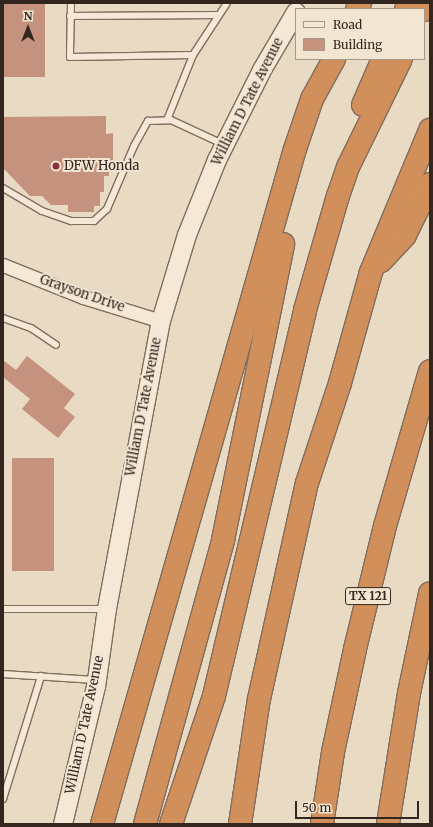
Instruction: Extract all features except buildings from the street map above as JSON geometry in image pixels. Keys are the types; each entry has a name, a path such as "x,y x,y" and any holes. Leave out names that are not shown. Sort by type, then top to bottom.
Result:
{"highway":[{"path":"348,167 350,134 384,60"},
{"path":"171,824 214,696 305,310 348,167 401,60"},
{"path":"102,824 294,152 312,99 331,66"},
{"path":"145,824 223,540 275,278 303,160 331,66"},
{"path":"240,824 258,699 307,483 340,384 371,272 430,130"},
{"path":"371,272 405,235 430,184"},
{"name":"TX 121","path":"322,824 334,752 355,649 385,526 430,371"},
{"path":"388,824 410,686 430,593"}],"main road":[{"name":"William D Tate Avenue","path":"63,824 97,681 107,609 161,321 187,235 225,144 262,70 295,14"}],"street":[{"name":"Grayson Drive","path":"3,265 83,297 161,321"}],"lane":[{"path":"70,3 70,57 193,55"},
{"path":"167,120 193,55 227,3"},
{"path":"70,16 219,15"},
{"path":"3,188 42,211 71,221 94,221 107,209 134,146 148,121 167,120 225,144"},
{"path":"3,318 31,328 56,345"},
{"path":"3,609 107,609"},
{"path":"3,674 97,681"},
{"path":"3,799 41,676"}],"place":[{"name":"DFW Honda","path":"56,166"}]}
